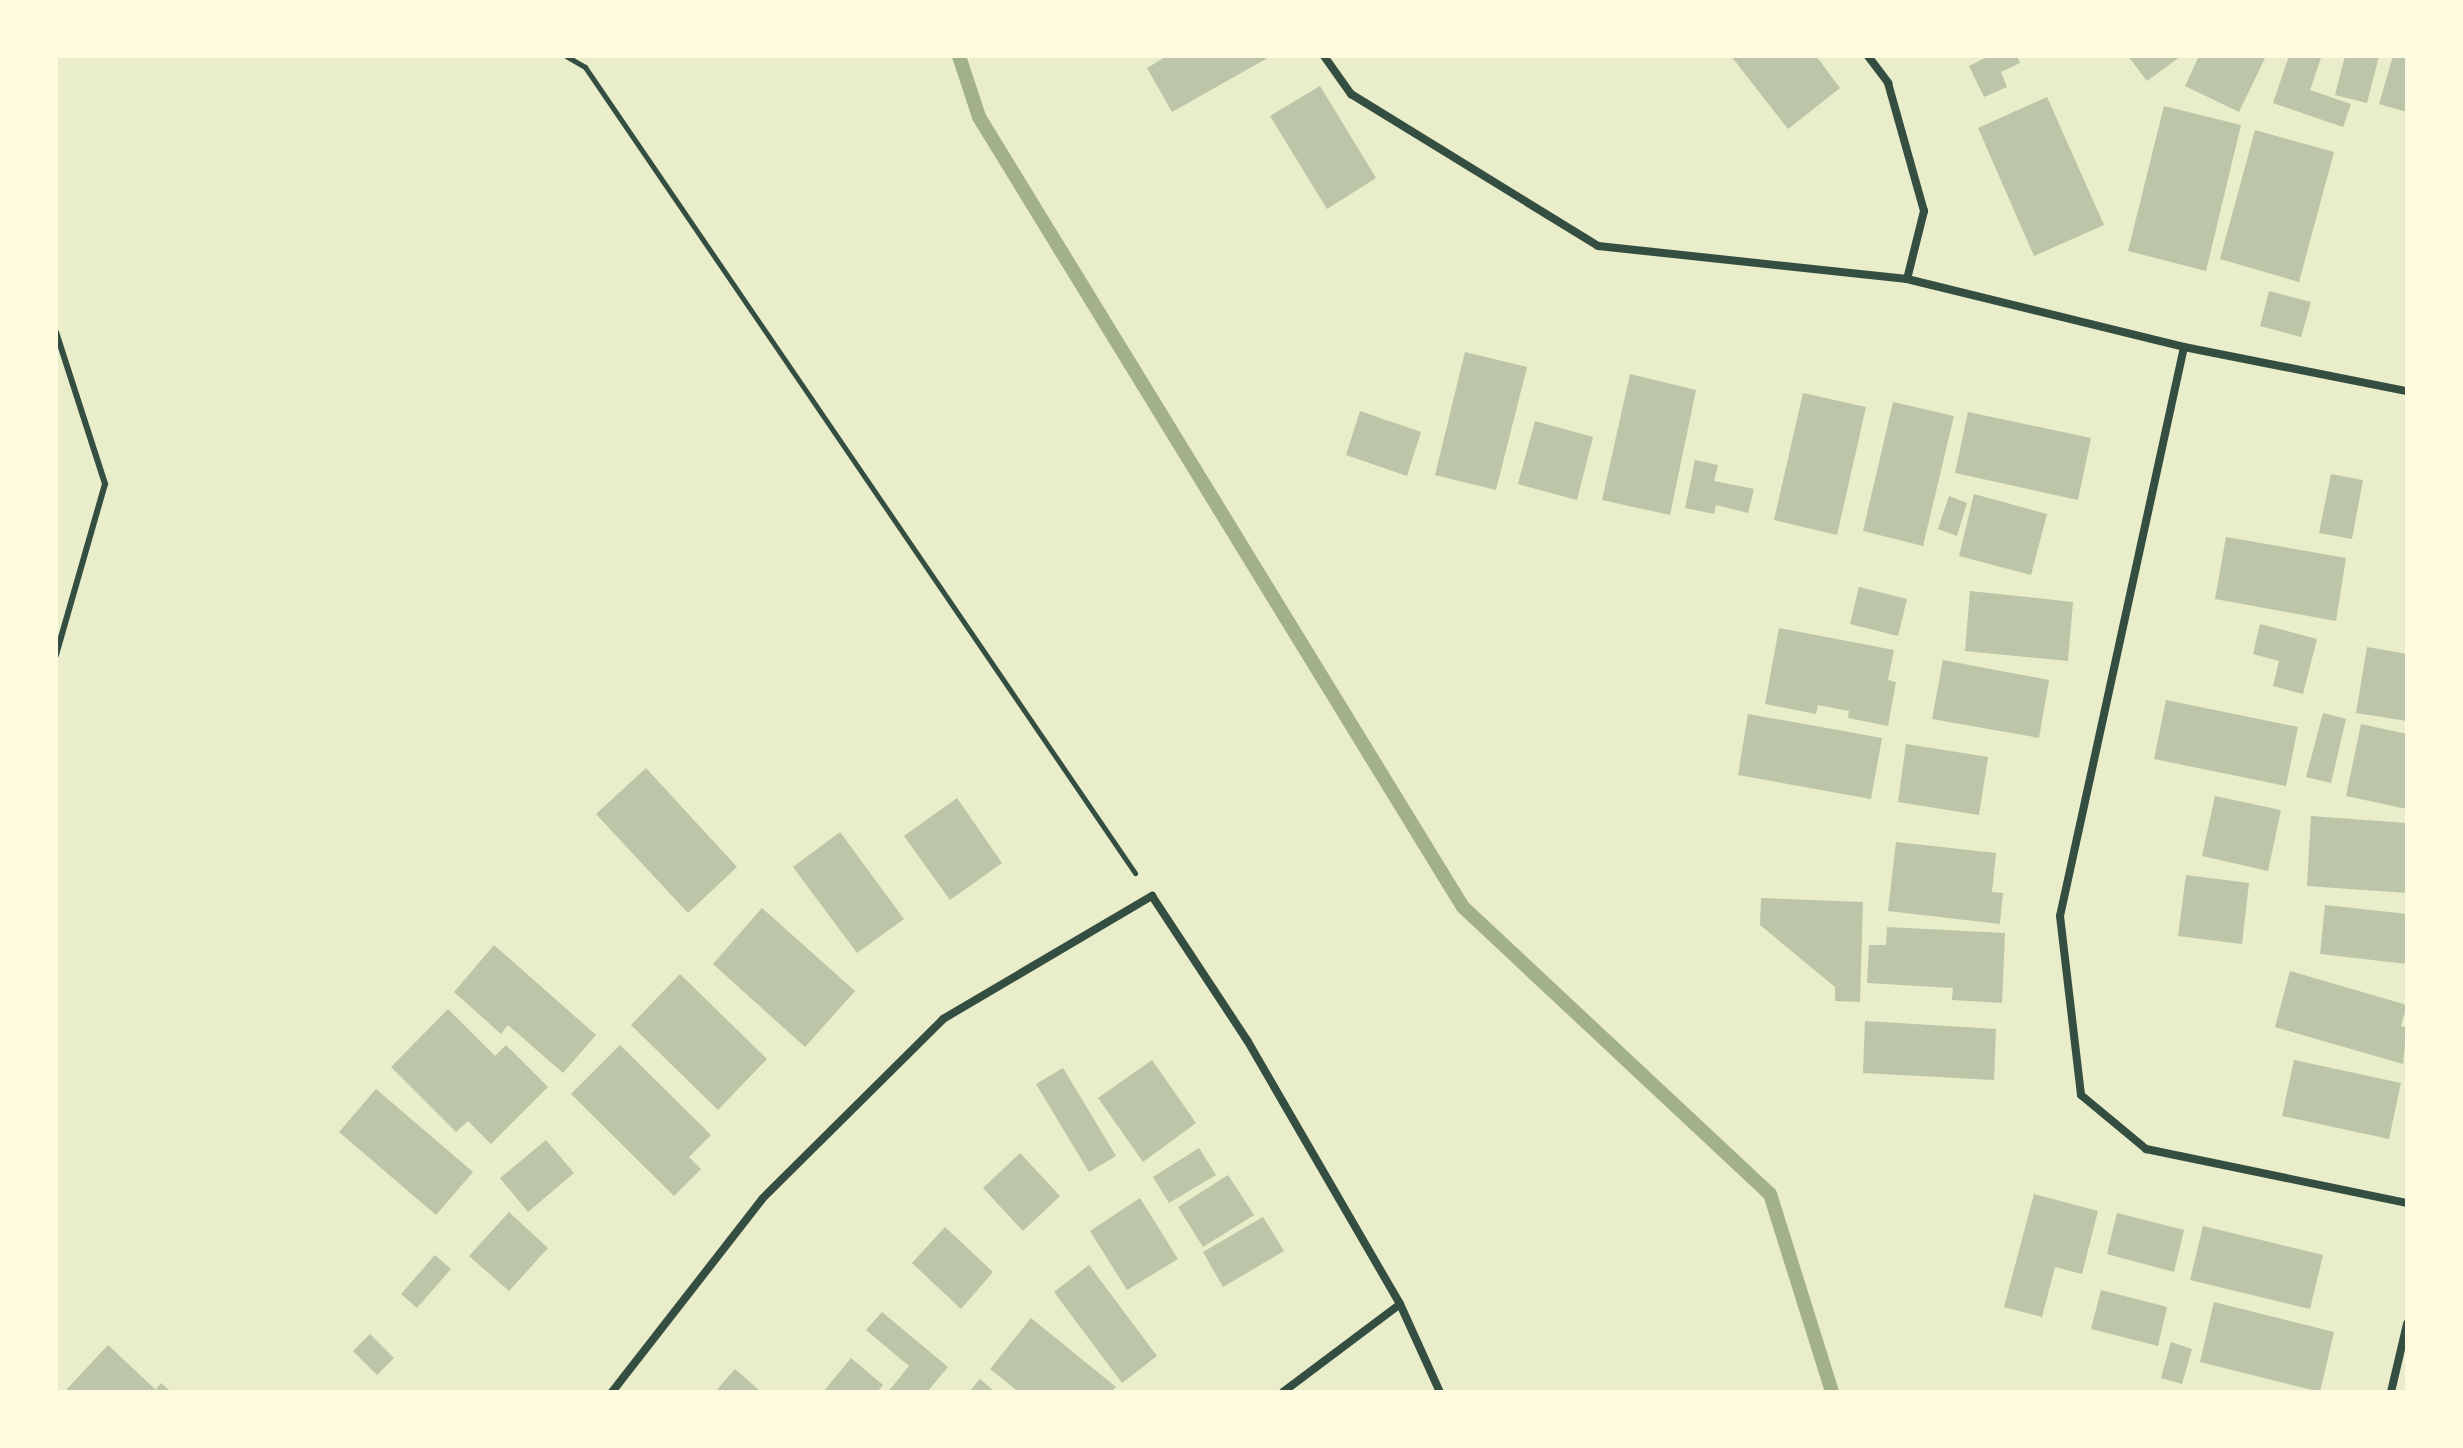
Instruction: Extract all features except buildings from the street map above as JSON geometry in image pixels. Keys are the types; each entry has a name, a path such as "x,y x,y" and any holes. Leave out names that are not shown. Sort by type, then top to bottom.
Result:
{"street":[{"path":"1324,56 1351,94 1598,246 1907,279 2184,347 2407,391"},
{"path":"1868,56 1888,83 1924,211 1907,279"},
{"path":"2184,347 2060,916 2081,1095 2146,1149 2407,1203"},
{"path":"612,1392 762,1199 943,1019 1152,896 1247,1040 1400,1304 1440,1392"},
{"path":"1283,1392 1400,1304"},
{"path":"2391,1392 2407,1324"}],"lane":[{"path":"56,332 105,484 56,655"}],"path":[{"path":"566,56 585,67 1081,798 1152,896"}],"waterway":[{"path":"959,56 979,117 1463,907 1770,1194 1832,1392"}]}
